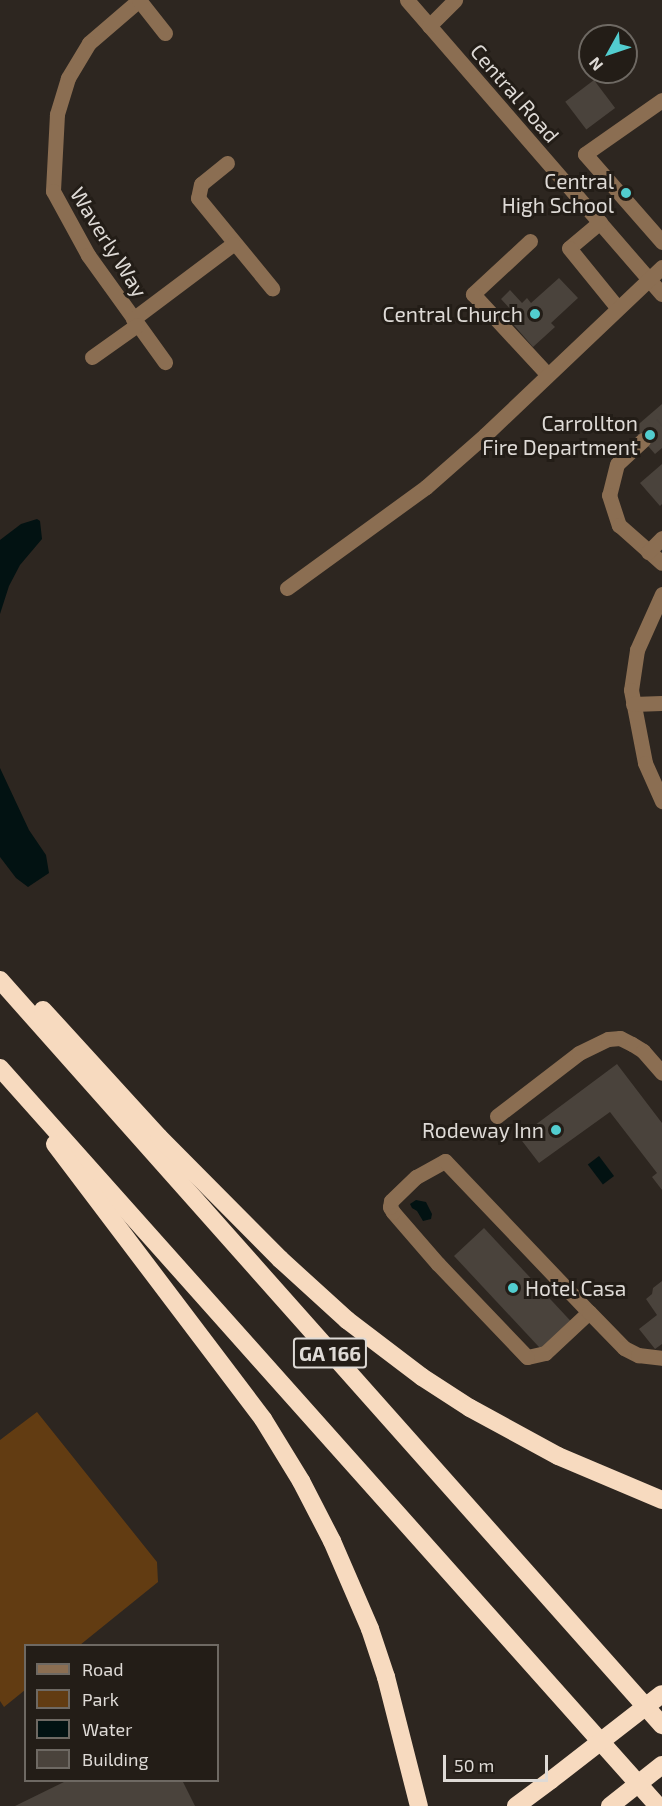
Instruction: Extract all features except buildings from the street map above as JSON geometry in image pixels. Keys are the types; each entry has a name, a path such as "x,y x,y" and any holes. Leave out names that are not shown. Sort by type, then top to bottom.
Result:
{"highway":[{"path":"0,973 45,1012 159,1137 280,1259 347,1320 422,1377 470,1408 558,1456 662,1500"},
{"name":"GA 166","path":"0,980 662,1725"},
{"path":"6,1074 82,1183 263,1419 301,1480 332,1541 370,1629 386,1677 420,1806"},
{"name":"GA 166","path":"6,1074 658,1806"},
{"path":"516,1806 662,1694"},
{"path":"610,1806 662,1765"}],"street":[{"path":"139,0 165,33"},
{"name":"Waverly Way","path":"139,0 89,43 68,78 57,114 52,191 88,255 165,362"},
{"name":"Central Road","path":"407,0 662,294"},
{"path":"429,26 455,0"},
{"path":"662,100 585,154 662,242"},
{"path":"227,163 201,184 198,198 233,244 272,288"},
{"path":"600,222 570,248 617,307"},
{"path":"530,241 473,294 547,374"},
{"path":"92,357 233,244"},
{"path":"288,588 426,487 485,435 617,307 662,267"},
{"path":"643,440 617,464 609,495 612,512 619,525 662,563"},
{"path":"648,552 662,538"},
{"path":"662,594 637,650 631,690 645,763 662,801"},
{"path":"633,704 662,703"},
{"path":"497,1116 579,1053 608,1039 620,1038 632,1044 642,1051 662,1073"},
{"path":"589,1311 545,1353 527,1357 438,1264 393,1212 390,1207 391,1201 416,1177 445,1161 589,1311 624,1348 638,1355 662,1358"}],"green space":[{"path":"37,1412 157,1562 158,1582 81,1644 24,1644 24,1691 4,1707 0,1701 0,1440"}],"water":[{"path":"37,519 40,521 42,539 20,565 9,586 0,614 0,540 21,524"},
{"path":"0,768 29,830 46,855 49,873 28,887 16,878 0,857"},
{"path":"599,1156 614,1176 603,1184 588,1164"},
{"path":"416,1200 426,1202 432,1214 431,1219 423,1221 417,1211 412,1208 410,1204"}],"tunnel":[{"path":"643,440 662,424"}],"place":[{"name":"Central High School","path":"626,193"},
{"name":"Central Church","path":"535,314"},
{"name":"Carrollton Fire Department","path":"650,435"},
{"name":"Rodeway Inn","path":"556,1130"},
{"name":"Hotel Casa","path":"513,1288"}]}
